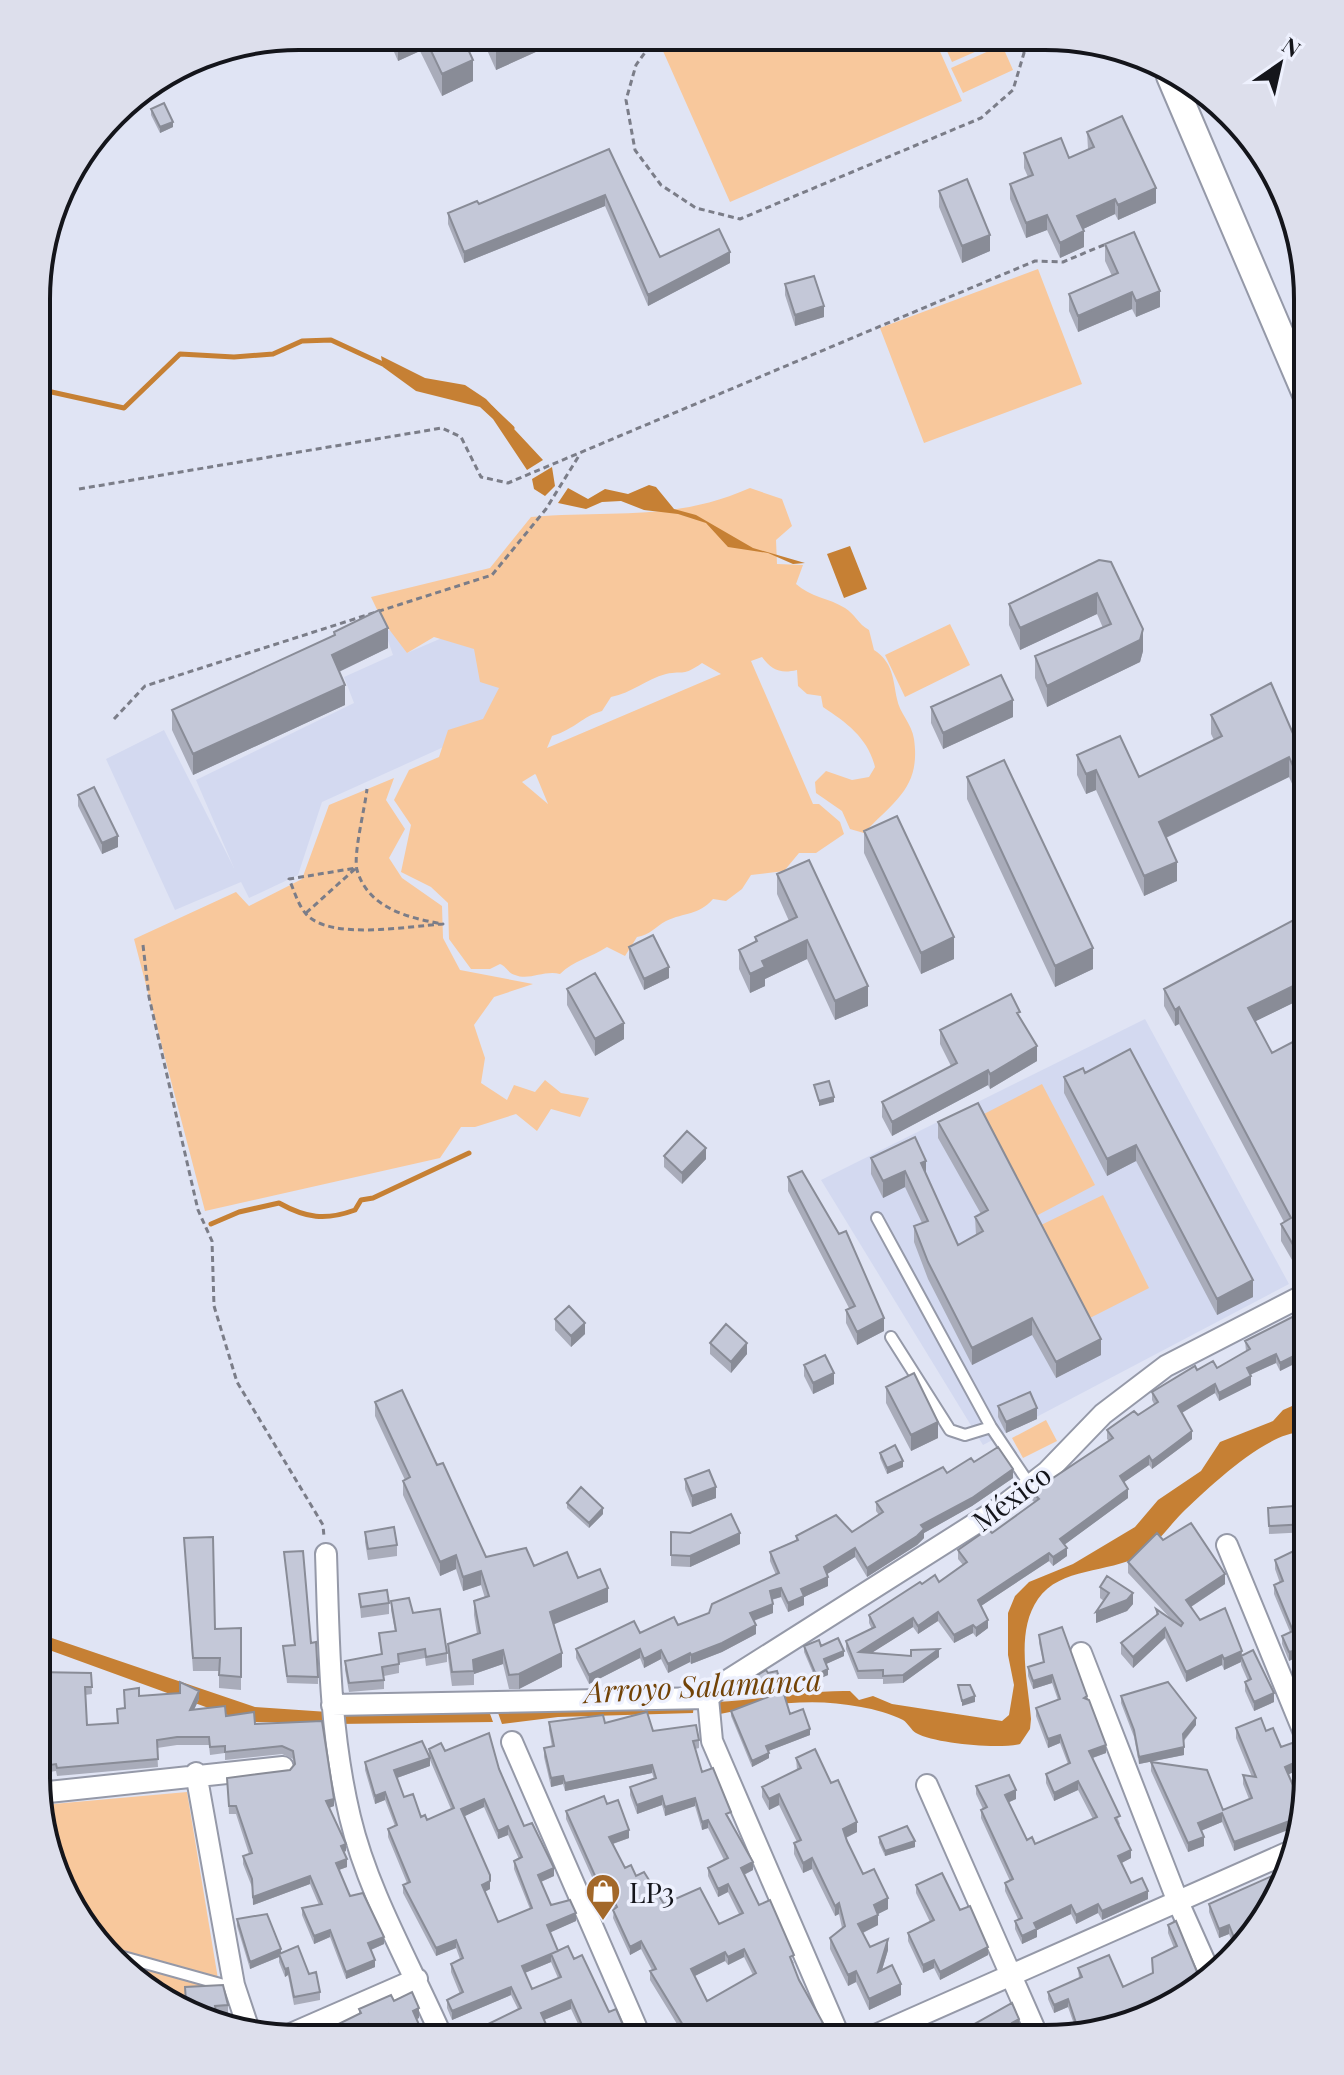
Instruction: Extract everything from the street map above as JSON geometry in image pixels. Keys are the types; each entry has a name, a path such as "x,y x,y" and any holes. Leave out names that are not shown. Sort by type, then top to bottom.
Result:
{"street":[{"path":"1189,96 1259,266 1294,361"},
{"path":"1259,266 1294,332"},
{"name":"México","path":"708,1708 730,1679 944,1545 1030,1485 1076,1446 1103,1414 1166,1366 1293,1301"},
{"path":"1227,1545 1293,1706"},
{"path":"326,1554 332,1705 350,1819 367,1870 437,2025"},
{"path":"1081,1653 1178,1902 1206,1965"},
{"path":"332,1705 708,1708 712,1741 834,2025"},
{"path":"512,1742 635,2025"},
{"path":"51,1791 196,1773 283,1767"},
{"path":"196,1773 234,1985 245,2019"},
{"path":"927,1785 1033,2025"},
{"path":"898,2025 1281,1856"},
{"path":"312,2025 417,1979"}],"lane":[{"path":"877,1218 991,1427 1030,1485"},
{"path":"891,1337 950,1430 965,1435 991,1427"},
{"path":"132,1960 216,1986 234,1985"}],"path":[{"path":"646,51 636,65 626,100 635,150 661,185 684,201 696,208 740,219 981,118 1013,90 1023,50"},
{"path":"79,489 442,428 461,437 481,477 508,483 1035,261 1063,262 1115,240"},
{"path":"114,719 145,686 492,575 546,509 580,454"},
{"path":"356,868 289,879 306,913 325,926 360,929 443,924 412,919 372,898 356,868 367,789"},
{"path":"306,913 356,868"},
{"path":"143,945 149,997 198,1210 212,1241 215,1256 212,1289 218,1320 237,1382 323,1525 326,1554"}],"shaded area":[{"path":"939,50 962,101 730,202 663,51"},
{"path":"947,50 979,50 952,62"},
{"path":"991,50 1004,50 1013,70 963,93 951,68"},
{"path":"1038,269 1082,384 924,443 880,328"},
{"path":"381,356 425,378 465,385 486,399 543,460 527,470 493,419 480,407 416,391 383,367"},
{"path":"552,467 555,486 545,496 534,489 532,479"},
{"path":"649,485 656,487 674,509 696,515 753,548 805,563 793,564 768,553 728,547 706,523 678,514 644,510 621,501 602,502 586,509 558,503 568,488 588,499 605,489 628,494"},
{"path":"750,488 782,499 792,526 776,540 777,564 803,565 796,584 845,608 869,630 874,650 885,660 891,672 898,704 913,734 915,756 909,782 895,802 864,833 850,829 842,811 816,793 815,782 826,771 852,780 869,777 875,767 862,739 823,707 821,696 807,694 798,686 797,670 777,670 762,657 751,661 813,804 819,804 840,822 844,834 816,853 799,853 784,871 751,875 742,889 726,901 713,899 697,911 666,921 637,937 625,956 607,947 560,974 520,977 500,964 490,969 471,969 449,939 448,903 431,887 401,872 411,825 394,800 409,770 439,757 448,730 483,719 499,688 480,682 474,649 434,637 407,653 382,620 371,597 490,568 531,517 642,513 722,499","holes":["702,663 721,674 547,748 552,736 602,711 611,697 659,676 687,672","536,775 548,804 522,782"]},
{"path":"850,546 867,589 844,598 827,554"},
{"path":"950,624 970,665 905,697 885,655"},
{"path":"470,626 512,716 322,802 298,875 249,898 241,882 175,910 106,759 164,730 234,868 196,780 354,703 344,677 393,655 385,632 395,628 407,653"},
{"path":"394,778 386,800 405,829 389,858 402,878 442,906 443,938 460,970 533,984 494,997 474,1025 485,1058 481,1083 507,1100 514,1085 535,1092 545,1080 561,1093 589,1098 580,1117 551,1109 537,1131 516,1114 475,1127 461,1127 440,1158 205,1211 134,939 236,892 249,906 302,879 329,805"},
{"path":"1145,1019 1289,1284 983,1445 821,1180"},
{"path":"1042,1084 1095,1185 1036,1216 982,1115"},
{"path":"1103,1195 1149,1288 1088,1319 1041,1225"},
{"path":"1293,1405 1293,1433 1259,1448 1241,1461 1193,1502 1145,1552 1127,1561 1059,1581 1038,1599 1031,1612 1025,1641 1030,1729 1020,1744 983,1746 938,1740 916,1733 905,1721 893,1716 871,1709 825,1702 755,1707 720,1714 717,1702 850,1691 859,1700 873,1696 892,1704 1002,1721 1009,1715 1014,1685 1008,1655 1008,1613 1015,1596 1029,1582 1073,1564 1135,1527 1158,1500 1201,1471 1220,1442 1273,1421 1283,1410"},
{"path":"1046,1420 1057,1441 1023,1458 1012,1438"},
{"path":"50,1637 255,1707 328,1712 329,1723 247,1722 50,1650"},
{"path":"694,1704 693,1713 558,1717 502,1724 497,1710"},
{"path":"489,1711 493,1722 337,1724 334,1712"},
{"path":"187,1792 220,1991 181,1995 174,1992 147,1974 101,1928 83,1901 63,1856 52,1804"}],"building":[{"path":"431,51 469,51 473,60 442,74"},
{"path":"164,103 173,122 160,127 151,109"},
{"path":"1122,116 1156,188 1118,205 1115,199 1077,216 1084,231 1060,243 1047,215 1026,223 1010,184 1033,175 1024,153 1061,138 1069,158 1094,147 1087,132"},
{"path":"609,149 660,257 719,229 730,252 648,295 605,195 464,252 448,213 477,201 479,204"},
{"path":"967,179 990,235 962,246 939,191"},
{"path":"1134,232 1160,291 1136,301 1132,292 1078,316 1069,294 1118,273 1105,244"},
{"path":"814,276 824,306 795,315 785,284"},
{"path":"1099,560 1111,562 1143,629 1140,640 1047,686 1035,656 1111,624 1097,593 1020,628 1009,604"},
{"path":"379,610 388,628 332,655 345,685 193,754 172,710 335,635 334,632"},
{"path":"1001,675 1013,700 943,733 931,707"},
{"path":"1271,683 1294,735 1294,767 1289,757 1159,822 1177,862 1144,876 1096,770 1086,774 1077,755 1120,736 1139,777 1222,736 1211,715"},
{"path":"1004,760 1093,948 1055,966 967,777"},
{"path":"94,787 118,836 102,843 78,795"},
{"path":"897,816 954,937 921,953 864,831"},
{"path":"809,860 868,986 835,1001 807,940 762,961 765,967 750,974 739,950 757,941 755,937 797,917 777,874"},
{"path":"1294,920 1294,987 1248,1008 1272,1053 1294,1042 1293,1245 1281,1224 1291,1218 1179,1007 1175,1010 1164,989"},
{"path":"653,935 669,967 644,979 629,947"},
{"path":"595,973 624,1023 595,1039 567,989"},
{"path":"1011,994 1020,1012 1017,1013 1037,1046 990,1074 988,1070 892,1122 882,1102 957,1063 940,1030"},
{"path":"1130,1049 1253,1280 1217,1299 1136,1145 1107,1159 1064,1077 1083,1068 1085,1073"},
{"path":"829,1081 834,1097 819,1101 814,1085"},
{"path":"978,1103 1101,1339 1056,1362 1032,1318 972,1348 928,1262 914,1226 928,1221 905,1171 883,1181 871,1158 915,1137 926,1161 921,1163 958,1245 983,1231 975,1217 988,1210 938,1122"},
{"path":"687,1131 706,1148 682,1173 664,1156"},
{"path":"802,1171 839,1234 846,1231 884,1318 857,1332 846,1310 855,1306 788,1177"},
{"path":"569,1306 585,1323 571,1336 555,1319"},
{"path":"1293,1316 1293,1356 1280,1363 1276,1354 1247,1368 1251,1376 1219,1393 1215,1384 1178,1406 1192,1431 1152,1461 1149,1456 1120,1476 1128,1489 1060,1539 1067,1548 1053,1557 1049,1553 978,1600 988,1620 976,1628 973,1625 954,1635 938,1612 918,1626 913,1618 859,1652 911,1656 911,1650 939,1649 903,1675 883,1676 883,1670 858,1671 846,1641 875,1627 869,1615 920,1582 922,1584 935,1575 939,1582 967,1562 958,1550 988,1529 992,1533 1039,1499 1032,1492 1113,1438 1107,1430 1134,1411 1138,1415 1158,1402 1152,1392 1195,1366 1197,1370 1213,1361 1217,1368 1250,1349 1245,1341"},
{"path":"726,1324 747,1343 731,1362 710,1343"},
{"path":"825,1355 834,1373 813,1383 804,1365"},
{"path":"914,1373 938,1422 911,1435 886,1387"},
{"path":"402,1390 437,1465 443,1463 486,1557 526,1548 534,1566 567,1552 578,1578 600,1569 608,1588 550,1612 562,1653 519,1674 509,1675 503,1650 473,1660 474,1671 452,1672 448,1644 480,1633 474,1601 489,1596 481,1571 463,1577 456,1555 440,1562 403,1481 410,1477 375,1402"},
{"path":"1030,1392 1037,1408 1006,1422 998,1406"},
{"path":"895,1445 903,1461 887,1468 880,1453"},
{"path":"998,1447 1013,1469 972,1498 921,1525 924,1529 917,1536 867,1568 855,1548 824,1567 828,1577 801,1589 804,1596 788,1603 781,1588 770,1591 773,1604 750,1613 756,1625 722,1643 668,1664 661,1650 644,1659 640,1649 589,1675 576,1649 634,1621 640,1633 674,1617 678,1625 709,1613 712,1604 779,1573 770,1552 798,1540 796,1536 836,1515 852,1532 883,1512 876,1502 943,1467 947,1473 971,1458 974,1462"},
{"path":"709,1470 716,1487 692,1496 685,1479"},
{"path":"581,1487 603,1508 589,1523 567,1503"},
{"path":"1293,1506 1293,1525 1269,1526 1268,1508"},
{"path":"731,1514 740,1533 690,1556 671,1555 671,1532 690,1533"},
{"path":"1191,1523 1225,1574 1186,1600 1200,1620 1225,1608 1242,1651 1224,1659 1222,1655 1186,1672 1165,1628 1133,1657 1121,1643 1158,1614 1156,1609 1181,1626 1183,1623 1128,1562 1157,1533 1163,1540"},
{"path":"394,1527 397,1545 368,1549 365,1532"},
{"path":"213,1537 215,1629 241,1628 241,1677 219,1675 220,1658 193,1658 184,1538"},
{"path":"303,1551 311,1643 316,1642 318,1677 287,1676 283,1646 295,1645 284,1552"},
{"path":"1293,1551 1293,1651 1289,1652 1282,1636 1293,1631 1274,1585 1283,1581 1275,1560"},
{"path":"1107,1576 1133,1593 1127,1600 1096,1612 1109,1593 1100,1587"},
{"path":"387,1590 389,1603 361,1607 359,1594"},
{"path":"409,1598 413,1613 440,1609 447,1653 426,1657 425,1649 398,1654 399,1664 382,1667 384,1680 349,1683 345,1661 382,1654 379,1633 396,1631 391,1601"},
{"path":"1062,1627 1087,1696 1084,1698 1089,1700 1106,1745 1089,1751 1120,1816 1115,1818 1131,1850 1118,1856 1131,1883 1142,1878 1148,1891 1102,1911 1098,1904 1076,1915 1071,1905 1034,1923 1037,1929 1022,1936 1015,1921 1022,1918 1005,1883 1013,1879 981,1810 987,1807 976,1786 1009,1775 1016,1790 1005,1795 1027,1840 1032,1837 1035,1844 1097,1817 1078,1781 1054,1793 1046,1774 1070,1763 1060,1735 1048,1739 1036,1708 1060,1699 1052,1675 1033,1681 1028,1667 1044,1662 1039,1635"},
{"path":"838,1638 844,1651 824,1659 828,1669 816,1675 804,1646 819,1640 821,1646"},
{"path":"1253,1650 1274,1693 1254,1702 1245,1682 1251,1679 1241,1656"},
{"path":"766,1670 768,1673 777,1671 790,1714 803,1709 810,1729 766,1746 769,1753 752,1761 731,1711 768,1697 756,1676"},
{"path":"50,1672 91,1673 92,1687 85,1687 87,1725 118,1723 117,1709 125,1708 124,1690 139,1688 139,1696 180,1693 180,1682 199,1691 190,1710 225,1706 226,1716 254,1712 255,1724 322,1721 334,1799 326,1801 346,1844 341,1846 347,1859 336,1863 350,1896 363,1893 384,1937 368,1943 375,1960 346,1972 330,1930 314,1936 302,1908 322,1904 310,1876 253,1897 252,1879 243,1856 252,1853 236,1806 229,1806 227,1778 290,1770 295,1764 293,1751 282,1746 225,1752 225,1746 210,1747 209,1737 177,1737 157,1740 158,1759 57,1768 56,1764 50,1765"},
{"path":"1168,1682 1196,1718 1183,1734 1184,1747 1139,1757 1134,1730 1121,1696"},
{"path":"958,1685 970,1685 975,1696 962,1701"},
{"path":"647,1712 653,1731 696,1725 699,1740 693,1741 702,1772 713,1768 731,1812 726,1814 753,1862 741,1868 759,1905 770,1900 794,1955 790,1957 799,1980 823,2023 683,2025 650,1971 656,1969 641,1941 630,1947 613,1910 617,1907 601,1876 596,1878 566,1811 604,1796 607,1804 618,1800 629,1830 609,1837 625,1868 631,1865 636,1876 644,1872 664,1904 700,1888 719,1924 743,1913 728,1884 718,1889 708,1868 728,1858 708,1820 702,1822 695,1798 665,1807 662,1796 637,1805 630,1787 656,1778 652,1765 565,1783 563,1776 551,1778 544,1748 554,1746 549,1722 603,1715 605,1723","holes":["744,1949 756,1973 707,2001 691,1969 725,1952 728,1957"]},
{"path":"1261,1718 1266,1731 1273,1728 1281,1747 1293,1743 1293,1763 1285,1767 1293,1785 1289,1821 1234,1842 1222,1813 1198,1823 1204,1837 1188,1843 1151,1762 1207,1770 1223,1810 1252,1798 1243,1775 1256,1777 1236,1728"},
{"path":"489,1733 499,1769 524,1826 532,1823 554,1868 538,1875 551,1905 570,1900 576,1913 547,1925 558,1951 568,1946 574,1959 582,1955 609,2012 616,2009 623,2025 582,2025 571,2000 541,2013 546,2025 486,2025 521,2008 511,1987 452,2011 447,2000 463,1992 451,1964 463,1958 456,1940 436,1948 403,1885 410,1882 388,1829 397,1825 385,1792 375,1796 365,1762 422,1741 430,1758 394,1770 404,1797 413,1794 421,1817 425,1815 427,1820 454,1808 429,1749 441,1743 445,1751","holes":["484,1799 498,1831 508,1826 522,1857 514,1861 532,1908 498,1922 482,1885 490,1881 490,1875 461,1809","553,1953 561,1977 532,1989 522,1966"]},
{"path":"815,1749 831,1783 838,1780 857,1822 843,1829 863,1874 874,1869 888,1898 874,1905 878,1915 858,1924 870,1947 888,1939 878,1972 892,1965 901,1984 869,1999 856,1971 848,1975 830,1938 845,1926 839,1903 835,1906 812,1858 803,1863 794,1843 801,1840 779,1794 769,1799 762,1787 801,1768 796,1758"},
{"path":"907,1826 915,1841 885,1851 879,1837"},
{"path":"942,1873 960,1910 970,1906 988,1947 940,1972 934,1960 923,1965 908,1933 934,1920 916,1885"},
{"path":"1272,1876 1252,1914 1234,1937 1229,1925 1219,1929 1209,1904"},
{"path":"267,1914 281,1949 250,1962 237,1919"},
{"path":"1176,1921 1197,1972 1183,1983 1125,2012 1078,2023 1068,1999 1054,2005 1048,1992 1082,1977 1078,1968 1109,1955 1123,1987 1153,1973 1152,1958 1177,1946 1168,1925"},
{"path":"298,1946 309,1974 316,1972 320,1992 294,1997 288,1968 285,1969 279,1954"},
{"path":"223,1985 228,2005 215,2006 216,2010 204,2006 186,1997 185,1987"},
{"path":"412,1992 419,2008 413,2011 419,2025 336,2025 361,2013 359,2009 391,1995 394,2001"},
{"path":"1012,2003 1019,2019 1013,2025 973,2025"}],"waterway":[{"path":"50,392 124,408 180,354 234,357 273,354 302,341 331,340 385,365"},
{"path":"491,408 512,428"},
{"path":"211,1224 239,1212 279,1203 298,1212 334,1216 355,1210 361,1200 373,1198 469,1153"}],"place":[{"name":"LP3","path":"603,1922"}],"water label":[{"name":"Arroyo Salamanca","path":"703,1685"}]}
